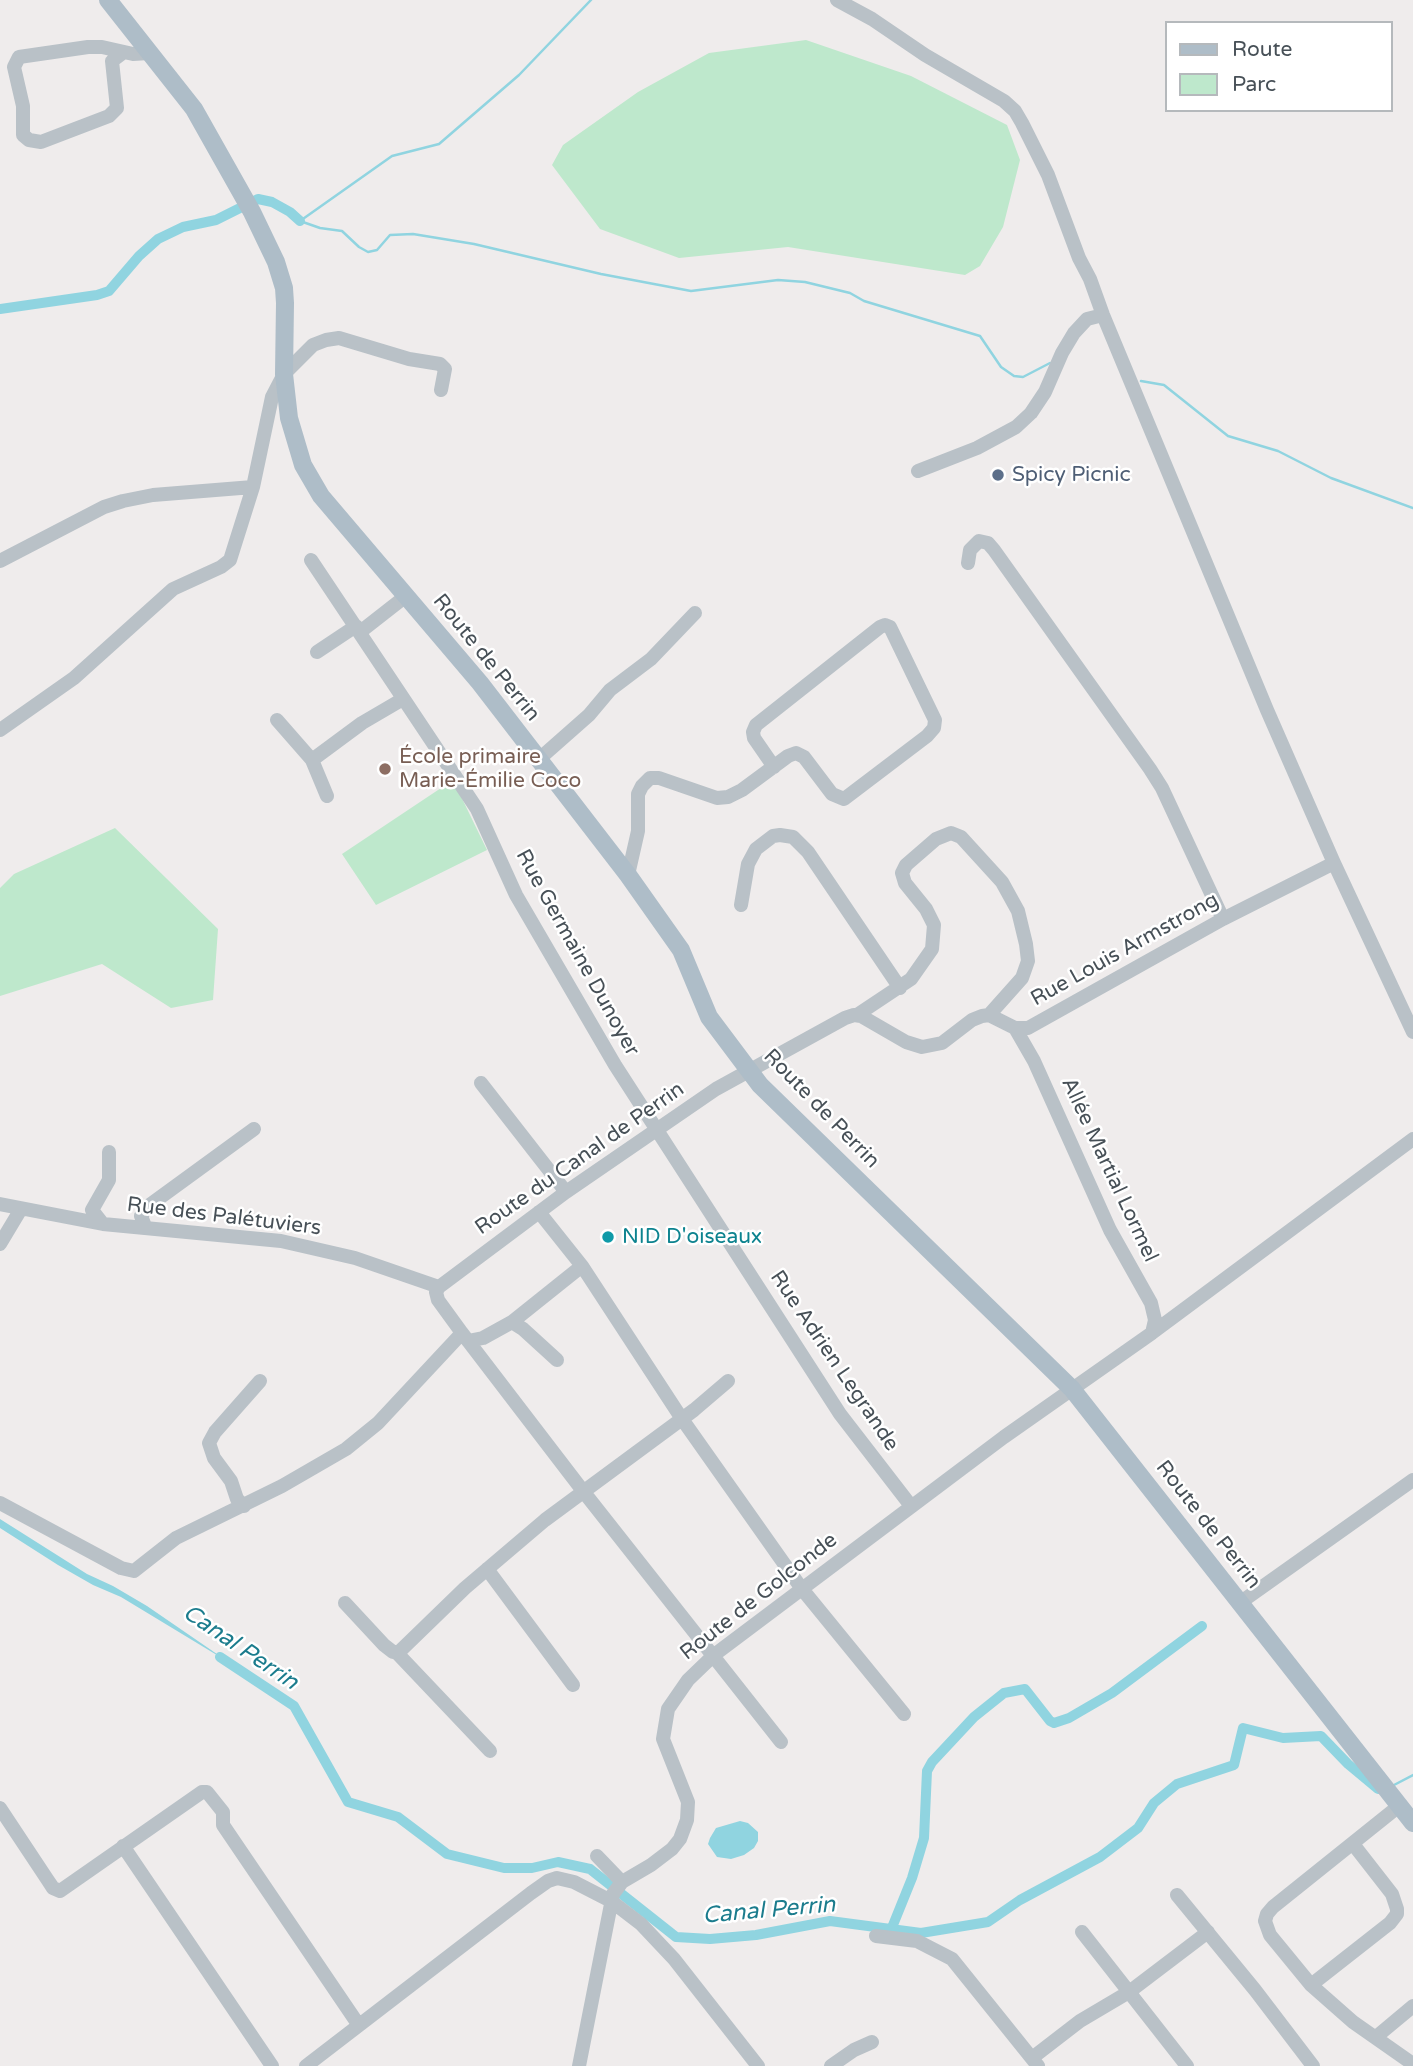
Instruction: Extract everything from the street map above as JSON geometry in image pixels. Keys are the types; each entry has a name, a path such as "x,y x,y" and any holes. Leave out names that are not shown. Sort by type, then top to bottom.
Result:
{"main road":[{"name":"Route de Perrin","path":"108,0 194,108 252,212 276,262 284,288 284,374 289,418 311,481 335,516 480,683 628,875 681,950 709,1017 750,1072 776,1101 1072,1389 1413,1823"}],"street":[{"path":"837,0 999,98 1015,111 1048,175 1079,258 1262,697 1334,863 1413,1032"},
{"path":"124,52 112,61 117,108 109,116 41,142 29,140 23,135 23,106 15,67 19,57 88,47 149,53"},
{"path":"918,471 978,449 1016,427 1031,413 1045,392 1074,332 1087,319 1103,315"},
{"path":"0,730 74,678 173,589 228,562 234,552 253,486 272,397 284,374 313,345 339,338 410,359 440,364 444,369 441,390"},
{"path":"0,561 104,507 123,501 153,495 253,486"},
{"path":"968,563 970,550 979,541 988,543 994,550 1156,779 1223,919"},
{"name":"Rue Germaine Dunoyer","path":"311,560 477,809 516,895 615,1065 657,1129"},
{"path":"317,652 358,629 406,596"},
{"path":"538,760 589,715 612,688 651,659 695,613"},
{"path":"628,875 638,831 638,794 647,780 659,778 717,798 728,797 742,790 774,767 788,756 799,754 832,794 844,799 933,731 933,716 890,627 880,627 756,725 754,738 774,767"},
{"path":"312,760 362,723 403,699"},
{"path":"277,720 312,760 327,796"},
{"path":"750,1072 838,1021 857,1015 900,988 927,959 932,949 934,932 926,909 903,880 904,869 941,835 956,834 1002,882 1018,911 1028,961 1022,978 989,1016 977,1018 942,1043 922,1046 906,1042 857,1015"},
{"path":"741,905 748,864 756,849 773,836 793,837 808,852 900,988"},
{"name":"Rue Louis Armstrong","path":"989,1016 1016,1028 1033,1026 1223,919 1334,863"},
{"name":"Allée Martial Lormel","path":"1016,1028 1034,1061 1110,1230 1151,1303 1155,1320 1152,1332"},
{"name":"Route du Canal de Perrin","path":"439,1287 566,1192 657,1129 716,1089 750,1072"},
{"path":"481,1083 566,1192"},
{"path":"145,1226 141,1216 147,1207 254,1129"},
{"name":"Rue Adrien Legrande","path":"657,1129 833,1403 911,1506"},
{"name":"Route de Golconde","path":"579,2066 614,1890 622,1882 663,1857 672,1849 684,1830 689,1811 688,1802 667,1752 663,1727 668,1709 679,1691 714,1655 911,1506 1413,1139"},
{"path":"103,1224 94,1215 92,1207 109,1180 109,1152"},
{"name":"Rue des Palétuviers","path":"0,1204 103,1224 145,1226 316,1247 439,1287"},
{"path":"0,1244 21,1209"},
{"path":"539,1212 582,1266 682,1419 802,1588 904,1714"},
{"path":"0,1503 121,1568 131,1571 139,1568 182,1534 244,1506 318,1466 365,1435 465,1337 483,1338 512,1322 582,1266"},
{"path":"439,1287 436,1292 438,1300 465,1337 781,1742"},
{"path":"512,1322 557,1360"},
{"path":"244,1506 237,1499 231,1481 214,1458 209,1443 215,1432 260,1381"},
{"path":"397,1653 487,1569 583,1491 682,1419 728,1381"},
{"path":"1241,1602 1413,1480"},
{"path":"487,1569 573,1685"},
{"path":"345,1603 384,1645 397,1653 490,1751"},
{"path":"0,1808 47,1880 59,1891 66,1889 123,1846 207,1791 223,1813 222,1823 358,2024"},
{"path":"1391,1795 1353,1844 1273,1907 1266,1916 1270,1935 1311,1985 1353,2022 1413,2064"},
{"path":"1311,1985 1390,1923 1397,1914 1392,1894 1353,1844"},
{"path":"123,1846 272,2066"},
{"path":"597,1856 622,1882"},
{"path":"306,2066 548,1881 558,1878 569,1880 611,1901 641,1924 663,1946 758,2066"},
{"path":"1177,1895 1313,2066"},
{"path":"1082,1932 1187,2066"},
{"path":"876,1936 918,1941 953,1959 1035,2062 1080,2021 1129,1992 1208,1932"},
{"path":"1376,2037 1413,2006"},
{"path":"831,2066 854,2050 872,2042"}],"green space":[{"path":"806,40 911,76 1007,125 1020,160 1003,227 980,266 965,275 788,247 679,258 600,229 552,165 563,145 638,92 709,53"},
{"path":"453,780 487,850 376,905 342,854"},
{"path":"115,828 218,929 213,1000 171,1008 102,964 0,996 0,888 14,874"}],"water":[{"path":"0,1519 87,1574 147,1606 230,1663 121,1597 58,1565 0,1528"},
{"path":"740,1821 748,1823 758,1832 758,1841 754,1848 731,1859 717,1857 708,1844 716,1828"}],"waterway":[{"path":"300,221 392,156 439,144 519,75 591,0"},
{"path":"0,309 109,291 139,256 158,239 183,227 216,220 258,199 272,202 300,221"},
{"path":"300,221 320,228 342,231 368,252 377,250 390,235 413,234 474,244 601,274 691,291 778,280 805,282 850,293 864,301 980,336 1001,367 1014,376 1023,377 1050,363"},
{"path":"1141,381 1164,385 1228,436 1278,451 1331,478 1413,508"},
{"path":"891,1930 912,1878 924,1838 927,1771 932,1762 974,1717 1004,1693 1025,1689 1050,1721 1054,1723 1069,1718 1112,1693 1202,1626"},
{"name":"Canal Perrin","path":"220,1657 294,1706 348,1802 398,1817 447,1854 504,1868 532,1868 558,1862 590,1869 676,1937 710,1939 756,1935 830,1921 921,1933 988,1922 1020,1900 1100,1857 1138,1828 1154,1803 1177,1784 1234,1765 1243,1728 1283,1738 1321,1736 1348,1764 1378,1789"},
{"name":"Canal Perrin","path":"1394,1785 1413,1775"}],"place":[{"name":"Spicy Picnic","path":"998,475"},
{"name":"École primaire Marie-Émilie Coco","path":"385,769"},
{"name":"NID D'oiseaux","path":"608,1237"}]}
